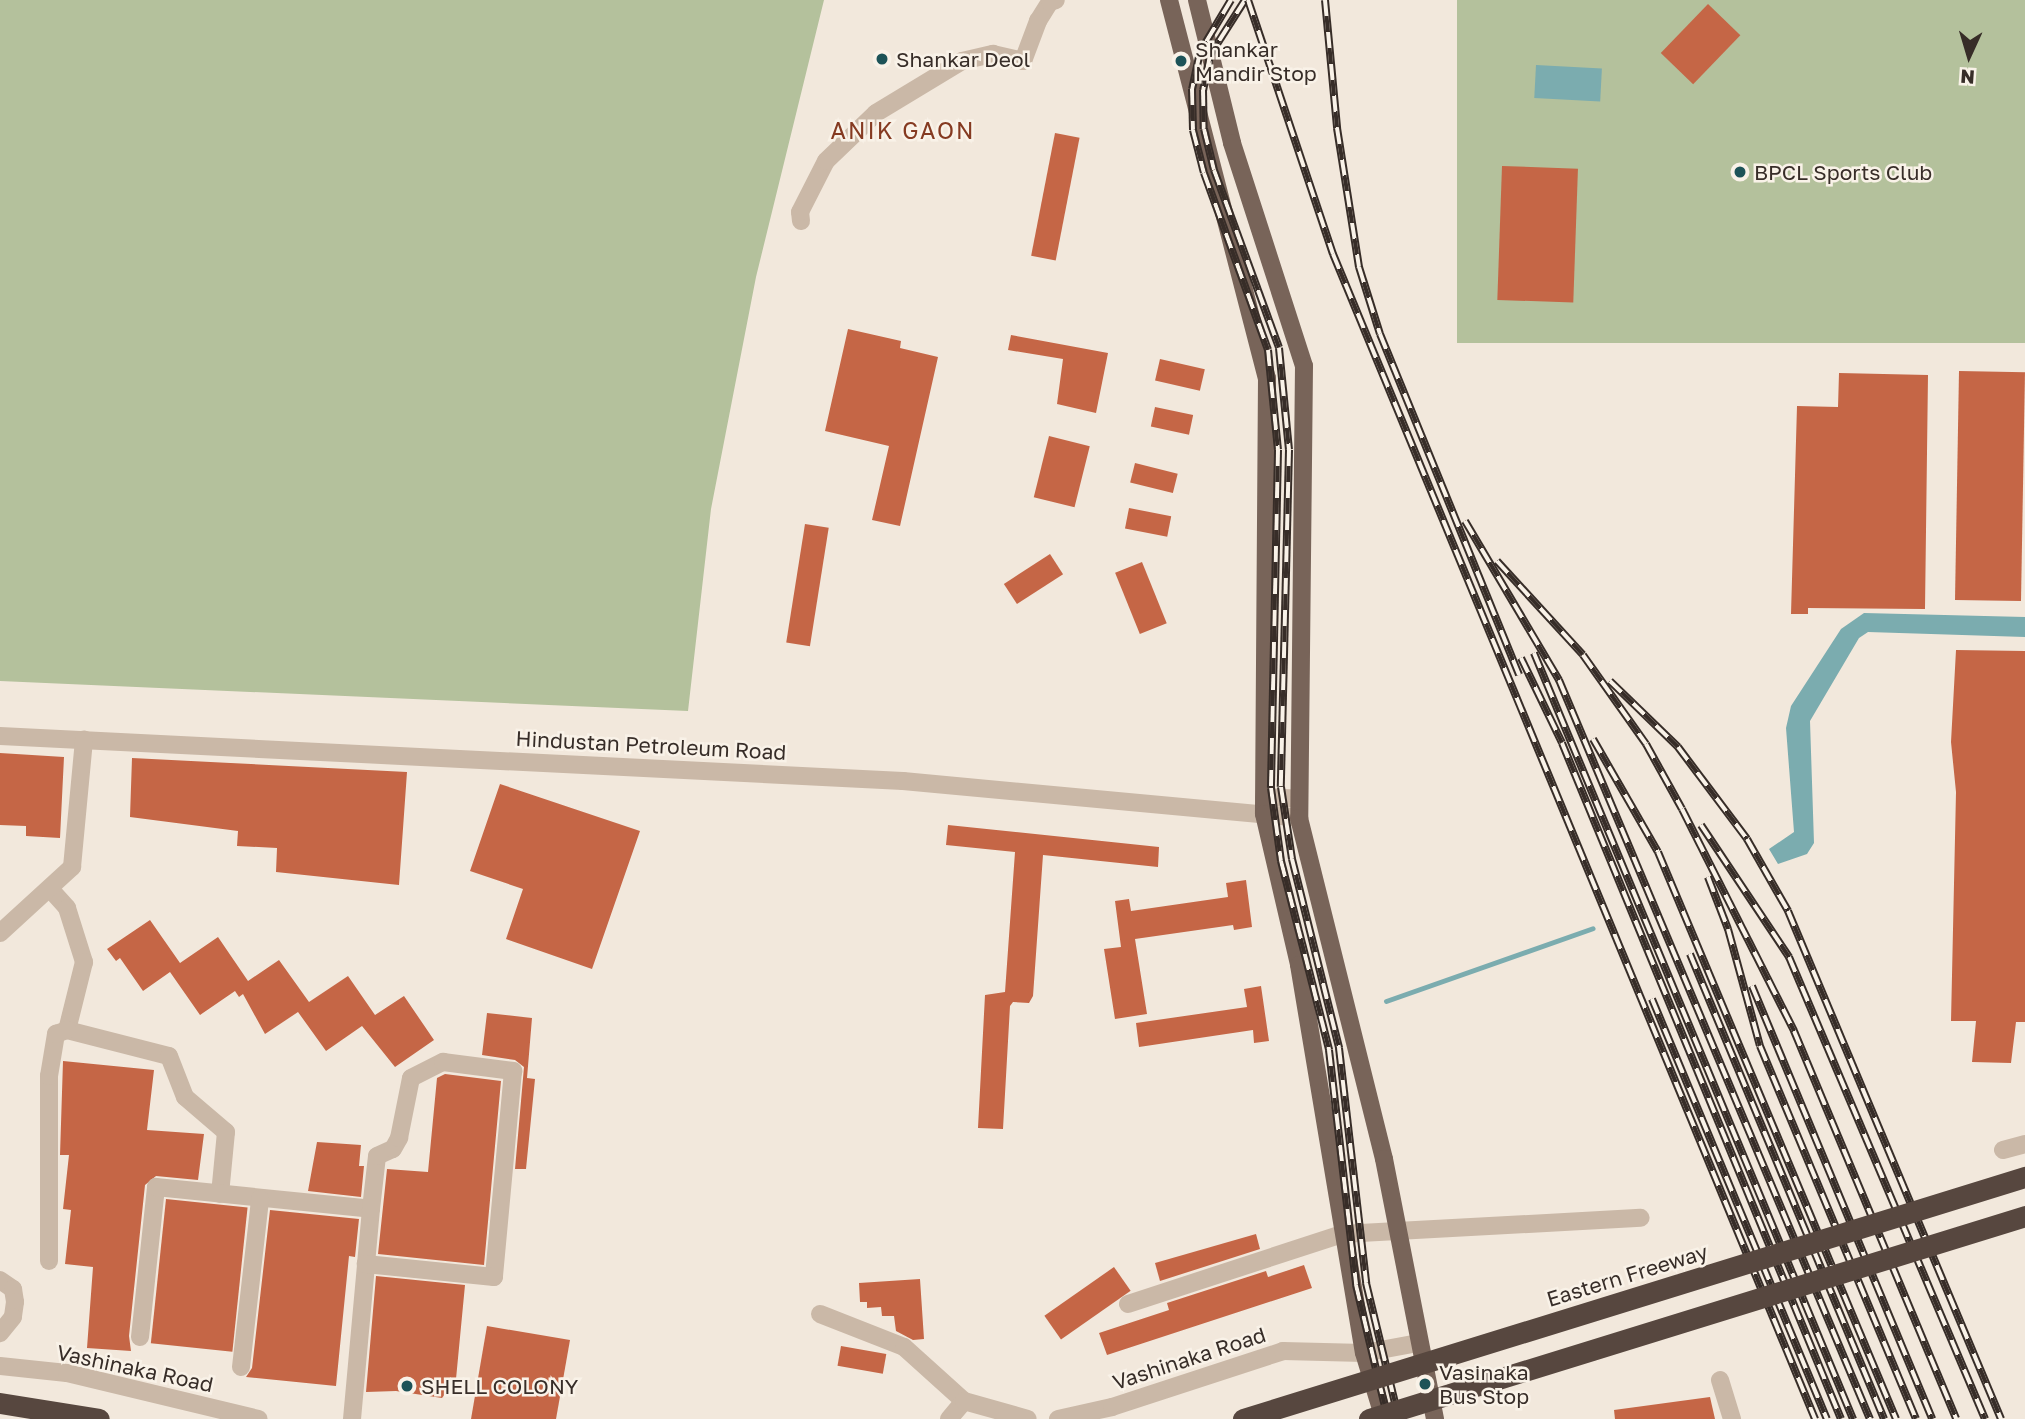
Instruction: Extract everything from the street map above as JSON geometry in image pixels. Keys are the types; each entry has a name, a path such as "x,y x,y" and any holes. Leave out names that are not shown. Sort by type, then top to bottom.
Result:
{"highway":[{"name":"Eastern Freeway","path":"1243,1419 2025,1177"},
{"path":"1369,1419 2025,1216"},
{"path":"0,1403 99,1419"}],"main road":[{"path":"1169,0 1267,378 1264,806 1299,965 1363,1353 1384,1419"},
{"path":"1197,0 1232,143 1304,366 1299,818 1384,1159 1395,1230 1435,1419"}],"street":[{"path":"801,221 800,212 826,161 876,113 962,61 993,54 1023,61 1038,21 1050,2 1056,0"},
{"name":"Hindustan Petroleum Road","path":"0,736 903,781 1264,806 1299,818"},
{"path":"0,933 51,890 72,867 84,740"},
{"path":"1264,806 1299,799"},
{"path":"51,890 67,908 83,962 67,1030"},
{"path":"49,1261 49,1076 56,1034 67,1030 169,1056 185,1097 226,1132 220,1194"},
{"path":"352,1419 366,1264 371,1209 377,1156 393,1149 399,1138 411,1078 443,1062 513,1071 494,1277 366,1264"},
{"path":"2003,1150 2025,1144"},
{"path":"140,1337 156,1187 371,1209"},
{"path":"242,1367 260,1199"},
{"path":"1128,1304 1342,1234 1641,1217"},
{"path":"0,1280 13,1289 15,1302 13,1317 0,1333"},
{"path":"820,1314 904,1347 964,1401 1028,1419"},
{"name":"Vashinaka Road","path":"1058,1419 1112,1407 1283,1351 1363,1353 1418,1343"},
{"name":"Vashinaka Road","path":"0,1366 67,1373 259,1419"},
{"path":"1720,1380 1732,1419"},
{"path":"949,1419 964,1401"}],"green space":[{"path":"0,0 824,0 756,277 711,509 688,711 0,681"},
{"name":"BPCL Sports Club","path":"1457,0 2025,0 2025,343 1457,343"}],"water":[{"path":"1536,65 1602,68 1600,101 1534,98"},
{"path":"1864,613 2025,617 2025,637 1868,632 1859,638 1810,721 1814,843 1807,854 1778,864 1769,849 1794,832 1786,728 1791,706 1841,629"}],"building":[{"path":"1708,4 1740,35 1693,84 1661,53"},
{"path":"1055,133 1080,138 1056,260 1031,256"},
{"path":"1502,166 1578,169 1573,303 1497,300"},
{"path":"848,329 901,341 900,348 938,357 900,526 872,520 889,446 825,431"},
{"path":"1011,335 1108,353 1096,413 1057,404 1063,359 1008,350"},
{"path":"1160,359 1205,369 1200,391 1155,380"},
{"path":"1959,371 2025,372 2021,601 1955,600"},
{"path":"1839,373 1928,375 1925,609 1808,608 1808,614 1791,614 1797,406 1838,407"},
{"path":"1155,407 1193,415 1189,435 1151,427"},
{"path":"1049,436 1090,446 1075,507 1034,497"},
{"path":"1135,463 1178,474 1173,493 1130,482"},
{"path":"1129,508 1171,516 1167,537 1125,529"},
{"path":"805,524 829,528 810,646 786,643"},
{"path":"1050,554 1063,574 1017,604 1004,584"},
{"path":"1142,562 1167,623 1140,634 1115,573"},
{"path":"1956,650 2025,651 2025,1022 2016,1022 2011,1063 1972,1062 1976,1021 1951,1021 1956,792 1951,742"},
{"path":"0,753 64,757 60,838 26,836 26,826 0,825"},
{"path":"132,758 407,772 399,885 276,872 277,848 237,846 238,831 130,817"},
{"path":"500,784 640,831 592,969 506,939 523,889 470,871"},
{"path":"948,825 1159,847 1158,867 1043,855 1033,996 1029,1003 1013,1002 1010,1006 1003,1129 978,1128 985,995 1005,992 1015,852 946,845"},
{"path":"1246,880 1252,927 1234,930 1233,925 1135,939 1147,1014 1115,1019 1104,949 1121,947 1115,901 1129,899 1131,911 1228,897 1226,883"},
{"path":"150,920 180,963 218,937 248,981 279,960 309,1002 348,976 375,1015 404,996 434,1040 395,1067 362,1026 326,1051 298,1012 265,1034 243,994 239,997 235,991 200,1015 170,972 143,991 120,958 116,961 107,949"},
{"path":"1261,986 1269,1041 1254,1043 1253,1030 1139,1047 1136,1023 1247,1007 1244,989"},
{"path":"487,1013 532,1018 527,1078 535,1079 526,1169 515,1169 524,1067 515,1060 482,1055"},
{"path":"63,1061 154,1070 147,1130 204,1134 198,1180 156,1176 145,1185 129,1336 131,1351 87,1348 93,1267 65,1264 71,1210 63,1209 69,1155 60,1155"},
{"path":"445,1074 501,1081 484,1265 378,1254 387,1169 428,1172 437,1078"},
{"path":"317,1142 361,1145 359,1166 364,1166 361,1197 308,1191"},
{"path":"166,1199 248,1208 232,1352 151,1343"},
{"path":"270,1210 359,1219 355,1257 349,1256 336,1386 246,1377 252,1368"},
{"path":"1256,1234 1260,1249 1160,1281 1155,1263"},
{"path":"1304,1265 1312,1288 1107,1355 1099,1333 1169,1310 1167,1303 1266,1271 1268,1277"},
{"path":"1114,1267 1131,1291 1061,1340 1044,1316"},
{"path":"376,1276 465,1285 456,1379 442,1398 396,1391 366,1392"},
{"path":"920,1279 924,1339 913,1340 896,1331 894,1316 882,1316 881,1307 867,1308 867,1302 860,1302 859,1283"},
{"path":"487,1326 570,1340 556,1419 471,1419"},
{"path":"841,1346 886,1354 883,1374 838,1366"},
{"path":"1710,1397 1715,1419 1615,1419 1614,1410"}],"waterway":[{"path":"1386,1001 1593,928"}],"railway":[{"path":"1231,0 1200,52 1192,89 1193,130 1204,173 1268,350 1278,450 1271,788 1281,861 1329,1050 1356,1285 1388,1419"},
{"path":"1245,0 1210,55 1203,90 1204,129 1214,170 1279,348 1289,450 1281,787 1292,859 1339,1048 1366,1283 1399,1419"},
{"path":"1248,0 1333,254 1815,1419"},
{"path":"1325,0 1337,128 1359,267 1380,334 1519,675"},
{"path":"1465,521 1559,680 1870,1419"},
{"path":"1497,561 1583,655 1646,744 1682,809 1794,1031 1956,1419"},
{"path":"1534,653 1853,1419"},
{"path":"1521,658 1562,743 1841,1419"},
{"path":"1610,681 1678,747 1747,839 1788,911 2001,1419"},
{"path":"1593,739 1658,852 1896,1419"},
{"path":"1701,825 1789,957 1985,1419"},
{"path":"1708,877 1728,929 1760,1046 1916,1419"},
{"path":"1690,954 1884,1419"},
{"path":"1752,986 1932,1419"},
{"path":"1652,999 1827,1419"}],"place":[{"name":"Shankar Deol","path":"882,59"},
{"name":"Shankar Mandir Stop","path":"1181,61"},
{"name":"BPCL Sports Club","path":"1740,172"},
{"name":"Vasinaka Bus Stop","path":"1425,1384"},
{"name":"SHELL COLONY","path":"407,1386"}],"district":[{"name":"ANIK GAON","path":"903,130"}]}
